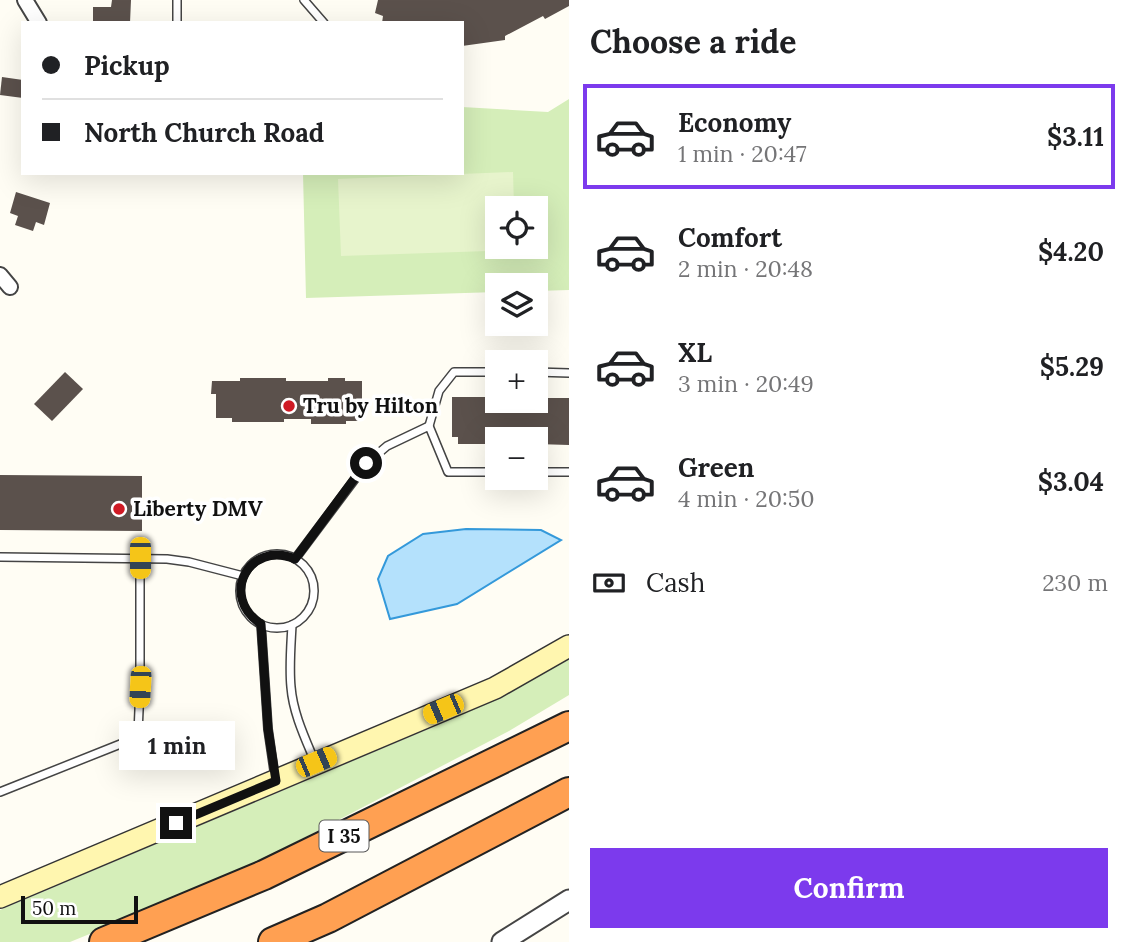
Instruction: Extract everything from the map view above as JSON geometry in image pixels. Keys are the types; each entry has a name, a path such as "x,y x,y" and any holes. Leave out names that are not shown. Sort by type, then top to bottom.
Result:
{"highway":[{"name":"I 35","path":"104,942 264,875 569,726"},
{"path":"273,942 328,918 569,792"}],"main road":[{"path":"0,897 495,688 569,646"}],"street":[{"path":"25,0 38,21"},
{"path":"0,275 10,287"},
{"path":"502,942 569,900"}],"lane":[{"path":"177,0 177,21"},
{"path":"304,0 322,21"},
{"path":"485,372 454,372 439,391 429,426 448,472 485,472"},
{"path":"548,372 569,373"},
{"path":"295,559 366,463 387,446 429,426"},
{"path":"548,472 569,472"},
{"path":"278,554 295,559 308,571 312,579 314,597 306,614 292,625 276,628 261,624 253,619 242,604 240,585 243,576 254,562 270,555 278,554"},
{"path":"0,557 167,559 243,576"},
{"path":"0,792 124,743 138,733 140,558"},
{"path":"261,624 268,729 276,781"},
{"path":"292,625 291,688 303,732 316,762"}],"green space":[{"path":"569,99 569,290 548,291 548,273 485,273 485,292 306,298 303,175 464,175 464,107 548,112"},
{"path":"513,172 514,196 485,196 485,251 341,256 338,179"},
{"path":"569,658 569,695 509,731 229,877 70,942 0,942 0,910 452,719"}],"water":[{"path":"466,529 541,530 561,540 457,604 390,619 378,579 388,556 423,534"}],"building":[{"path":"112,0 131,0 130,21 93,21 93,7 111,7"},
{"path":"378,0 569,0 569,6 505,36 505,40 464,46 464,21 382,21 383,16 375,13"},
{"path":"2,77 21,80 21,98 0,95"},
{"path":"16,192 50,203 44,225 36,222 33,231 15,225 18,216 10,213"},
{"path":"65,372 83,389 52,421 34,404"},
{"name":"Tru by Hilton","path":"240,378 328,381 328,378 345,378 345,381 362,381 362,421 311,424 311,419 232,422 232,418 216,418 216,394 211,394 212,381 240,381"},
{"path":"452,397 485,397 485,413 548,413 548,398 569,398 569,445 548,444 548,427 485,427 485,444 458,444 458,437 452,437"},
{"path":"0,475 142,476 142,531 0,530"}],"place":[{"name":"Tru by Hilton","path":"289,406"},
{"name":"Liberty DMV","path":"119,509"}],"route":[{"path":"176,823 276,781 268,729 261,624 253,619 242,604 240,585 248,569 261,558 278,554 295,559 366,463"}]}
